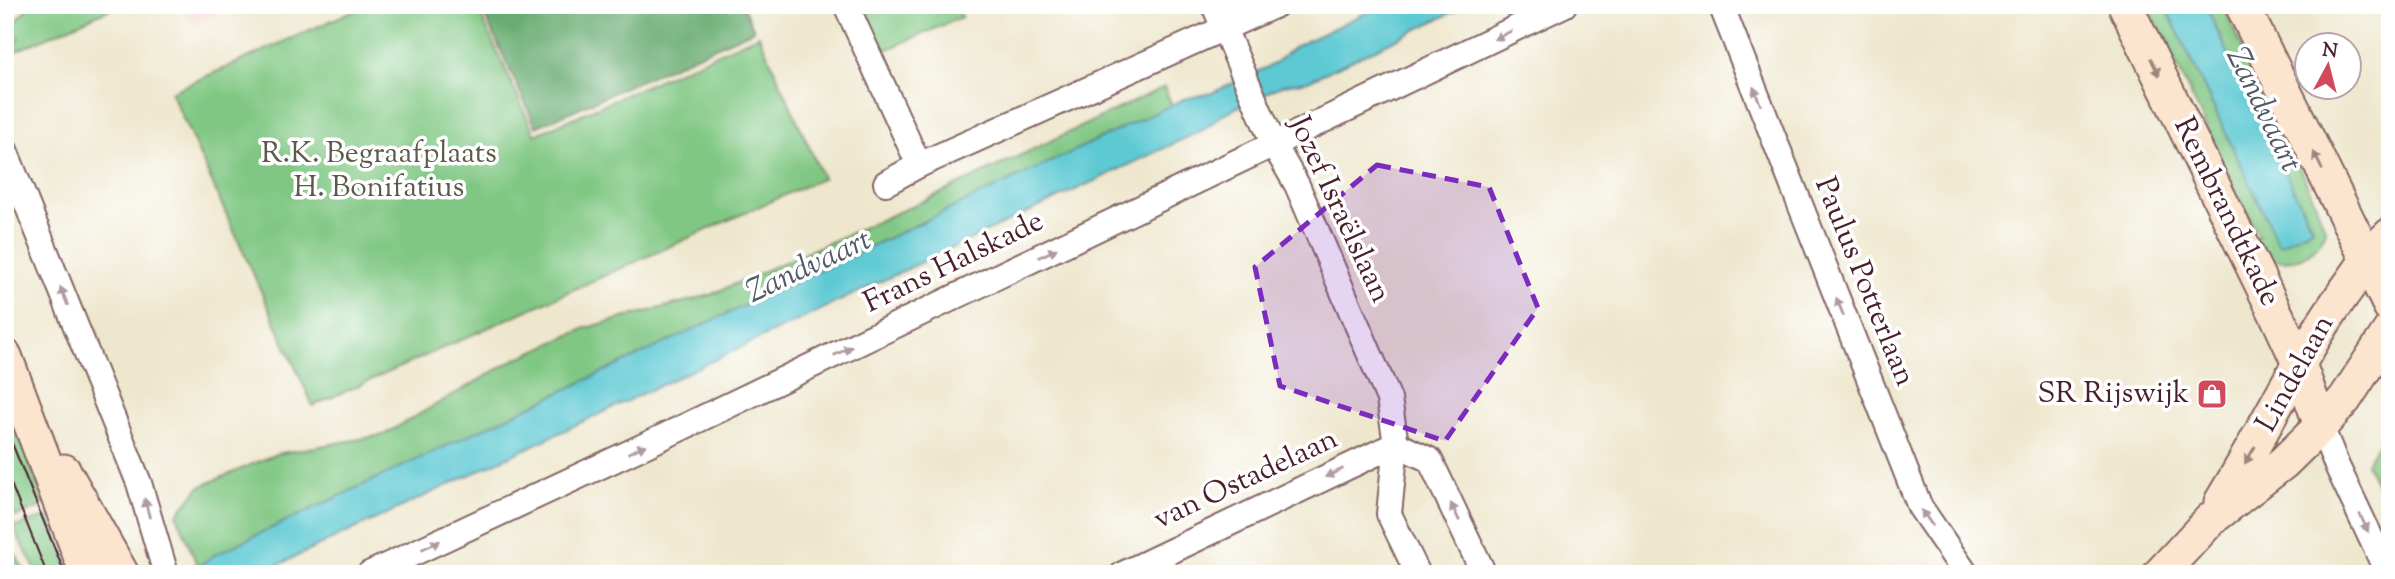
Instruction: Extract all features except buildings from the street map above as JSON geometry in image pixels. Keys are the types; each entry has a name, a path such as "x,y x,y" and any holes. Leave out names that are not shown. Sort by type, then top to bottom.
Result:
{"main road":[{"name":"Rembrandtkade","path":"2125,5 2298,361 2322,426"},
{"path":"2242,5 2390,306"},
{"name":"Lindelaan","path":"2211,519 2263,433 2298,361 2366,261 2390,235"},
{"name":"Lindelaan","path":"2160,574 2211,519 2283,463 2322,426 2345,399 2390,330"},
{"path":"5,356 87,574"},
{"path":"24,402 122,574"}],"street":[{"path":"846,5 919,165"},
{"name":"Jozef Israëlslaan","path":"1214,5 1271,138 1297,185 1389,399 1396,444 1390,514 1418,574"},
{"path":"886,183 919,165 1276,5"},
{"name":"Frans Halskade","path":"369,574 1271,138 1564,5"},
{"name":"Paulus Potterlaan","path":"1721,5 1920,507 1966,574"},
{"path":"5,150 136,475 166,574"},
{"name":"Rembrandtkade","path":"2322,426 2337,466 2388,574"},
{"path":"1396,444 1430,460 1484,574"},
{"name":"van Ostadelaan","path":"1122,574 1396,444"}],"highlighted area":[{"path":"1377,165 1489,187 1538,308 1445,441 1280,386 1255,267"}],"shaded area":[{"path":"184,5 238,5 193,26"}],"green space":[{"path":"29,5 119,5 5,56 13,51 19,37 10,31"},
{"name":"R.K. Begraafplaats H. Bonifatius","path":"366,5 476,5 535,135 759,35 823,178 313,406 171,92"},
{"path":"480,5 742,5 754,30 536,127"},
{"path":"862,5 957,5 962,17 884,51"},
{"path":"2148,5 2165,5 2279,245 2312,228 2205,5 2222,5 2313,197 2326,231 2316,247 2302,257 2275,260 2264,256 2249,242 2259,237"},
{"path":"1164,87 1173,107 507,422 246,540 198,567 177,515 199,487 276,454 383,435 514,360 586,328 710,295 937,195"},
{"path":"5,400 45,505 16,517 5,492"},
{"path":"2390,435 2390,458 2384,461 2390,473 2390,514 2366,463 2378,443"},
{"path":"5,502 15,527 49,516 73,574 38,574 5,513"},
{"path":"5,536 26,574 5,574"}],"water":[{"path":"1382,5 1468,5 1308,81 1283,85 1223,114 1205,129 259,574 187,574 216,554 1184,99 1212,93 1274,64 1294,47"},
{"path":"2165,5 2205,5 2312,228 2279,245"}],"tram line":[{"path":"5,426 65,574"},
{"path":"5,469 47,574"}],"place":[{"name":"SR Rijswijk","path":"2212,394"}],"water label":[{"name":"Zandvaart","path":"2263,110"},
{"name":"Zandvaart","path":"809,267"}]}
